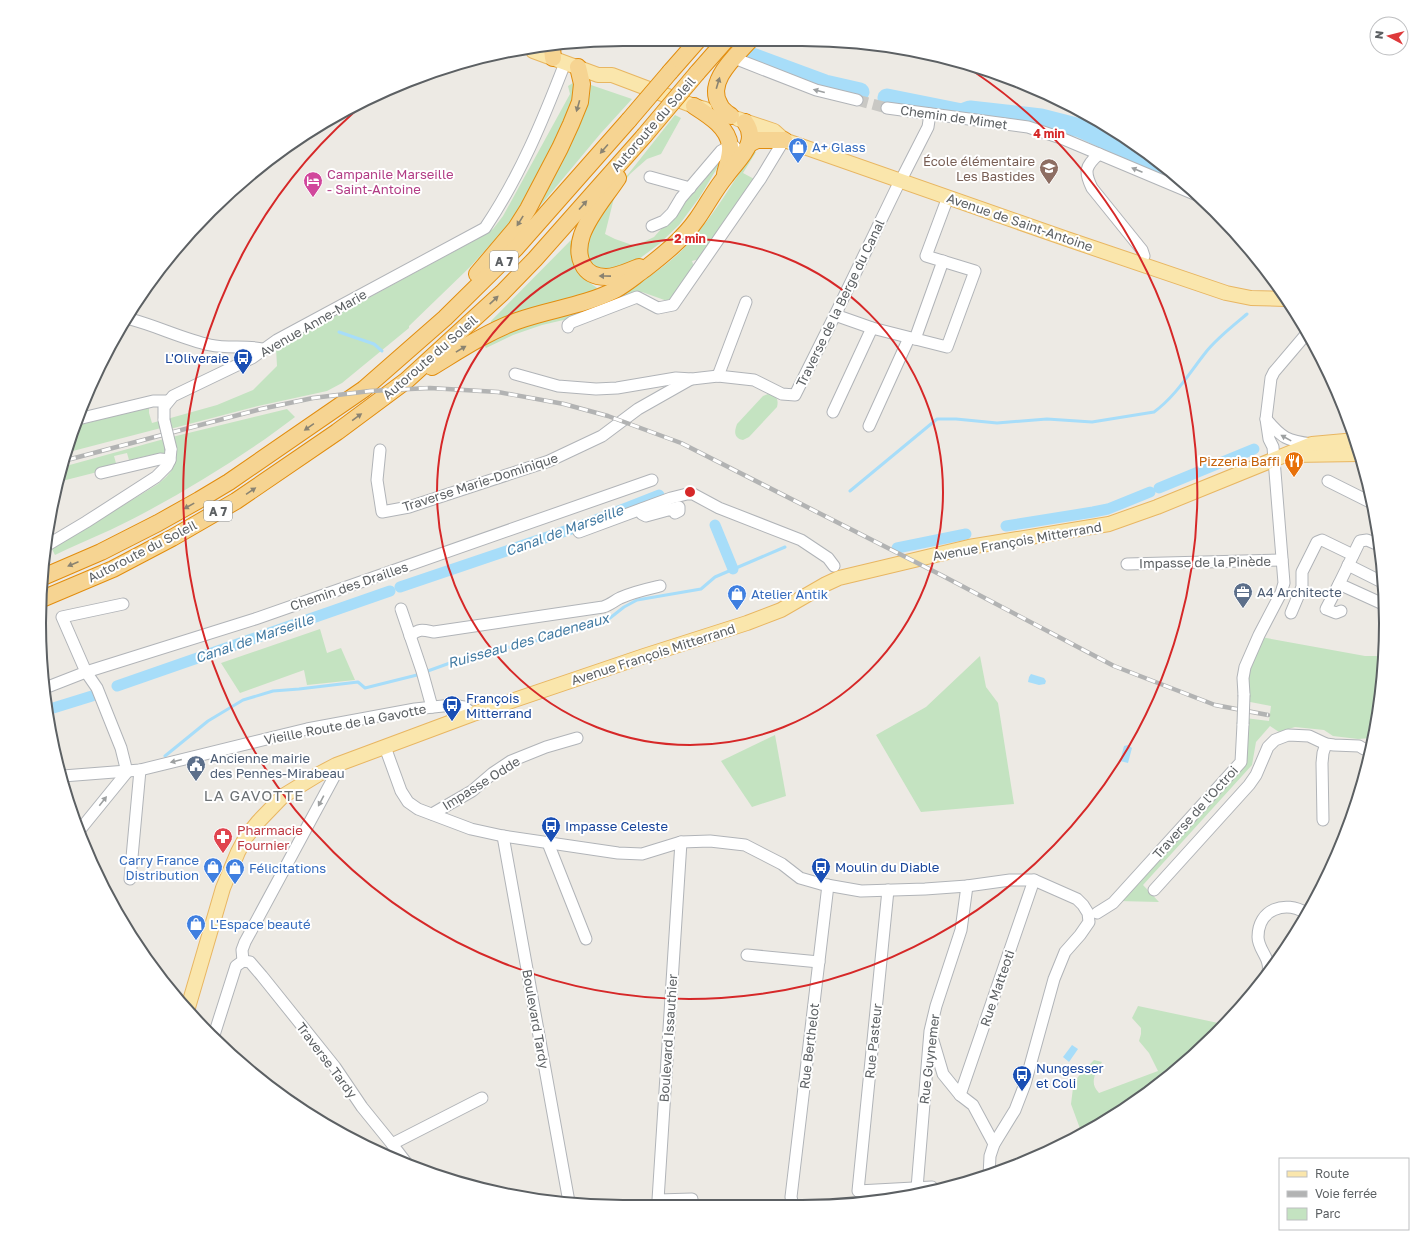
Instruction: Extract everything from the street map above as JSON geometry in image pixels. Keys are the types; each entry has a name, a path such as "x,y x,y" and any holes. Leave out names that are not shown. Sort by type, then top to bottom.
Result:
{"highway":[{"path":"670,72 687,46"},
{"name":"Autoroute du Soleil","path":"48,575 100,552 158,523 211,493 364,389 445,318 516,248 693,46"},
{"name":"Autoroute du Soleil","path":"47,597 112,569 172,538 236,501 337,432 407,380 502,293 535,259 646,137 697,73 721,46"},
{"path":"381,400 490,332 519,320 584,303 605,295 628,282 666,253 689,229 724,178 741,147 751,136 750,128 719,104 716,95 716,86 722,72 745,46"},
{"path":"393,363 483,267 516,228 528,209 560,148 577,110 582,84 562,59"},
{"path":"694,106 719,124 726,134 741,147"},
{"path":"646,137 591,217 582,235 579,246 579,254 585,269 591,274 606,277 615,276 655,261"},
{"path":"741,147 757,140 784,140"}],"main road":[{"name":"Avenue de Saint-Antoine","path":"538,53 562,59 598,75 612,75 694,106 774,131 784,140 1226,293 1251,298 1280,299"},
{"name":"Avenue François Mitterrand","path":"190,1004 223,888 238,852 246,838 258,822 283,796 336,765 473,714 747,623 781,610 839,578 969,547 1109,524 1157,507 1312,444 1349,441"},
{"path":"1280,457 1353,454"}],"street":[{"name":"Avenue Anne-Marie","path":"168,401 173,396 185,389 225,372 252,358 277,340 485,228 500,206 525,160 550,102 562,59"},
{"path":"739,60 816,90 857,100"},
{"name":"Chemin de Mimet","path":"887,108 1028,127 1061,138 1182,189"},
{"name":"Traverse de la Berge du Canal","path":"515,374 558,386 582,388 617,388 676,378 718,376 754,380 782,394 795,395 928,127 930,114"},
{"path":"568,327 568,324 572,322 637,297 658,308 673,305 761,178 784,140"},
{"path":"652,226 664,221 672,213 681,198 717,155 726,148 741,147"},
{"path":"1099,154 1092,160 1088,167 1086,177 1092,188 1142,250 1144,256 1140,264"},
{"path":"650,177 690,188"},
{"path":"836,315 872,328 947,347 975,271 926,256 948,197"},
{"path":"869,426 912,338 943,261"},
{"path":"718,376 746,302"},
{"path":"132,319 144,322 208,345 224,348 247,347 263,349"},
{"path":"833,412 872,328"},
{"name":"Traverse de l'Octroi","path":"1097,913 1113,903 1241,762 1244,695 1243,678 1245,667 1259,635 1283,588 1280,457 1269,439 1266,419 1270,384 1274,372 1303,338"},
{"name":"Traverse Marie-Dominique","path":"380,450 378,480 382,512 409,507 549,462 602,436 638,409 692,378"},
{"path":"84,417 153,401 168,401"},
{"path":"52,542 86,522 162,472 170,460 171,449 164,420 164,407 168,401"},
{"path":"1266,419 1278,433 1290,441 1312,444"},
{"path":"101,473 160,459 170,460"},
{"name":"Chemin des Drailles","path":"50,686 86,672 255,619 652,480"},
{"path":"1328,481 1365,500"},
{"path":"579,532 671,498 693,494 719,508 801,540 828,558 834,566"},
{"path":"642,509 642,514 646,516 679,508 679,511 675,514"},
{"path":"1291,613 1302,587 1302,572 1317,542 1322,540 1353,555"},
{"path":"1341,611 1336,613 1326,609 1360,541 1367,540 1373,543"},
{"path":"1310,571 1324,541"},
{"name":"Impasse de la Pinède","path":"1127,564 1282,560"},
{"path":"1348,565 1377,580"},
{"path":"1338,584 1378,602"},
{"path":"410,636 416,631 422,630 434,632 603,607 648,588 660,586"},
{"path":"83,826 127,772 121,748 97,688 86,672 62,617 123,604"},
{"path":"401,609 423,673 432,707"},
{"name":"Vieille Route de la Gavotte","path":"67,776 140,770 307,729 415,709 452,705 464,707 473,714"},
{"path":"1154,890 1249,785 1256,775 1268,747 1275,740 1288,735 1309,736 1326,744 1359,746 1365,749"},
{"name":"Impasse Odde","path":"432,814 472,791 511,761 546,747 577,738"},
{"path":"1323,820 1322,763 1326,744"},
{"path":"385,747 401,791 408,802 418,809 471,829 503,836 618,853 642,854 681,842 710,841 745,845 782,864 800,878 828,886 861,891 967,886 1010,880 1034,880 1077,899 1083,904 1088,913 1089,922 1065,952 1054,979 1025,1084 1015,1110 994,1144 990,1156 989,1168"},
{"path":"215,1031 236,966 242,961 242,950 245,942 334,777 336,765"},
{"path":"130,879 140,770"},
{"name":"Boulevard Tardy","path":"503,836 568,1197"},
{"name":"Boulevard Issauthier","path":"681,842 658,1200 692,1199"},
{"path":"548,843 586,939"},
{"name":"Rue Matteoti","path":"960,1095 1034,880"},
{"name":"Rue Berthelot","path":"792,1200 828,886"},
{"name":"Rue Guynemer","path":"916,1188 930,1031 936,1006 961,930 967,886"},
{"name":"Rue Pasteur","path":"888,890 858,1191 916,1188"},
{"path":"1268,963 1258,939 1259,929 1264,918 1272,910 1281,906 1293,907 1302,911"},
{"path":"747,955 819,962"},
{"name":"Traverse Tardy","path":"242,961 250,962 262,976 335,1067 362,1107 401,1155"},
{"path":"930,1031 944,1074 960,1095 973,1104 994,1144"},
{"path":"392,1144 482,1098"}],"green space":[{"path":"573,83 575,88 572,107 532,187 507,231 501,233 470,267 409,326 409,328 342,383 327,391 258,406 170,429 167,419 217,405 253,390 277,366 276,348 493,229 503,216 570,94 568,86"},
{"path":"591,85 632,99 601,133 530,218 588,86"},
{"path":"675,115 681,118 661,154 647,159 630,174 615,194 605,234 635,246 654,237 704,181 720,158 722,160 699,198 679,225 659,244 635,262 605,272 587,262 586,239 604,212 614,192"},
{"path":"754,151 756,152 743,173 756,180 741,204 736,206 727,217 729,220 703,258 692,261 695,270 670,302 642,292 585,315 542,325 513,335 486,348 483,344 440,371 490,338 524,324 580,310 599,303 631,288 651,275 670,261 694,238"},
{"path":"574,237 578,265 582,275 600,291 491,323 491,321"},
{"path":"768,394 773,395 776,398 778,402 777,407 749,437 743,440 738,438 735,432 737,424 763,396"},
{"path":"149,407 152,423 159,421 161,428 73,451 82,424"},
{"path":"287,409 295,417 221,468 133,519 55,555 52,549 158,484 170,473 173,468 175,458 172,437"},
{"path":"164,439 166,450 165,453 129,460 127,453 114,456 117,467 64,480 69,465"},
{"path":"320,629 327,653 341,648 355,680 307,685 304,670 240,693 221,663"},
{"path":"1261,637 1365,656 1378,656 1374,698 1367,738 1358,739 1333,736 1324,730 1295,727 1279,732 1270,726 1256,742 1252,765 1143,885 1159,902 1118,901 1244,762 1245,718 1269,721 1271,706 1245,701 1248,670"},
{"path":"980,656 986,687 998,703 1014,804 921,812 876,735 926,707"},
{"path":"775,735 786,796 752,807 721,761"},
{"path":"1138,1006 1218,1023 1182,1057 1153,1081 1123,1103 1080,1128 1071,1104 1073,1088 1078,1077 1094,1060 1102,1062 1094,1078 1094,1085 1099,1093 1158,1071 1149,1053 1139,1041 1141,1028 1132,1018"}],"water":[{"path":"1031,674 1044,678 1046,681 1045,684 1039,685 1028,682"},
{"path":"1128,745 1132,748 1128,763 1120,761 1124,746"},
{"path":"1072,1045 1078,1049 1069,1062 1063,1057"}],"waterway":[{"path":"744,54 825,84 860,92"},
{"path":"887,98 962,113 970,110 1041,118 1080,128 1140,155"},
{"name":"Ruisseau des Cadeneaux","path":"850,491 937,419 956,419 997,423 1047,419 1092,422 1154,412 1176,391 1215,342 1247,314"},
{"path":"339,332 374,344 382,351"},
{"path":"1159,488 1254,449"},
{"path":"1006,526 1108,509 1150,492"},
{"name":"Canal de Marseille","path":"400,587 583,525 659,495"},
{"path":"715,525 733,569"},
{"path":"897,548 966,534"},
{"name":"Ruisseau des Cadeneaux","path":"425,672 461,659 539,640 610,618 624,607 637,600 701,589 715,577 785,547"},
{"name":"Canal de Marseille","path":"117,686 390,591"},
{"name":"Ruisseau des Cadeneaux","path":"165,756 208,721 243,700 273,691 358,682 365,688 421,674"},
{"name":"Canal de Marseille","path":"53,708 92,696"}],"tunnel":[{"path":"857,100 887,108"}],"railway":[{"path":"71,459 261,409 313,398 370,391 430,388 498,392 564,404 608,416 681,443 943,576 1114,666 1215,705 1268,715"}],"place":[{"name":"A+ Glass","path":"798,164"},
{"name":"École élémentaire Les Bastides","path":"1049,185"},
{"name":"Campanile Marseille - Saint-Antoine","path":"313,198"},
{"name":"L'Oliveraie","path":"243,375"},
{"name":"Pizzeria Baffi","path":"1294,478"},
{"name":"A4 Architecte","path":"1243,609"},
{"name":"Atelier Antik","path":"737,611"},
{"name":"François Mitterrand","path":"452,722"},
{"name":"Ancienne mairie des Pennes-Mirabeau","path":"196,782"},
{"name":"Impasse Celeste","path":"551,843"},
{"name":"Pharmacie Fournier","path":"223,854"},
{"name":"Carry France Distribution","path":"213,884"},
{"name":"Moulin du Diable","path":"821,884"},
{"name":"Félicitations","path":"235,885"},
{"name":"L'Espace beauté","path":"196,941"},
{"name":"Nungesser et Coli","path":"1022,1092"}],"district":[{"name":"LA GAVOTTE","path":"254,795"}]}
